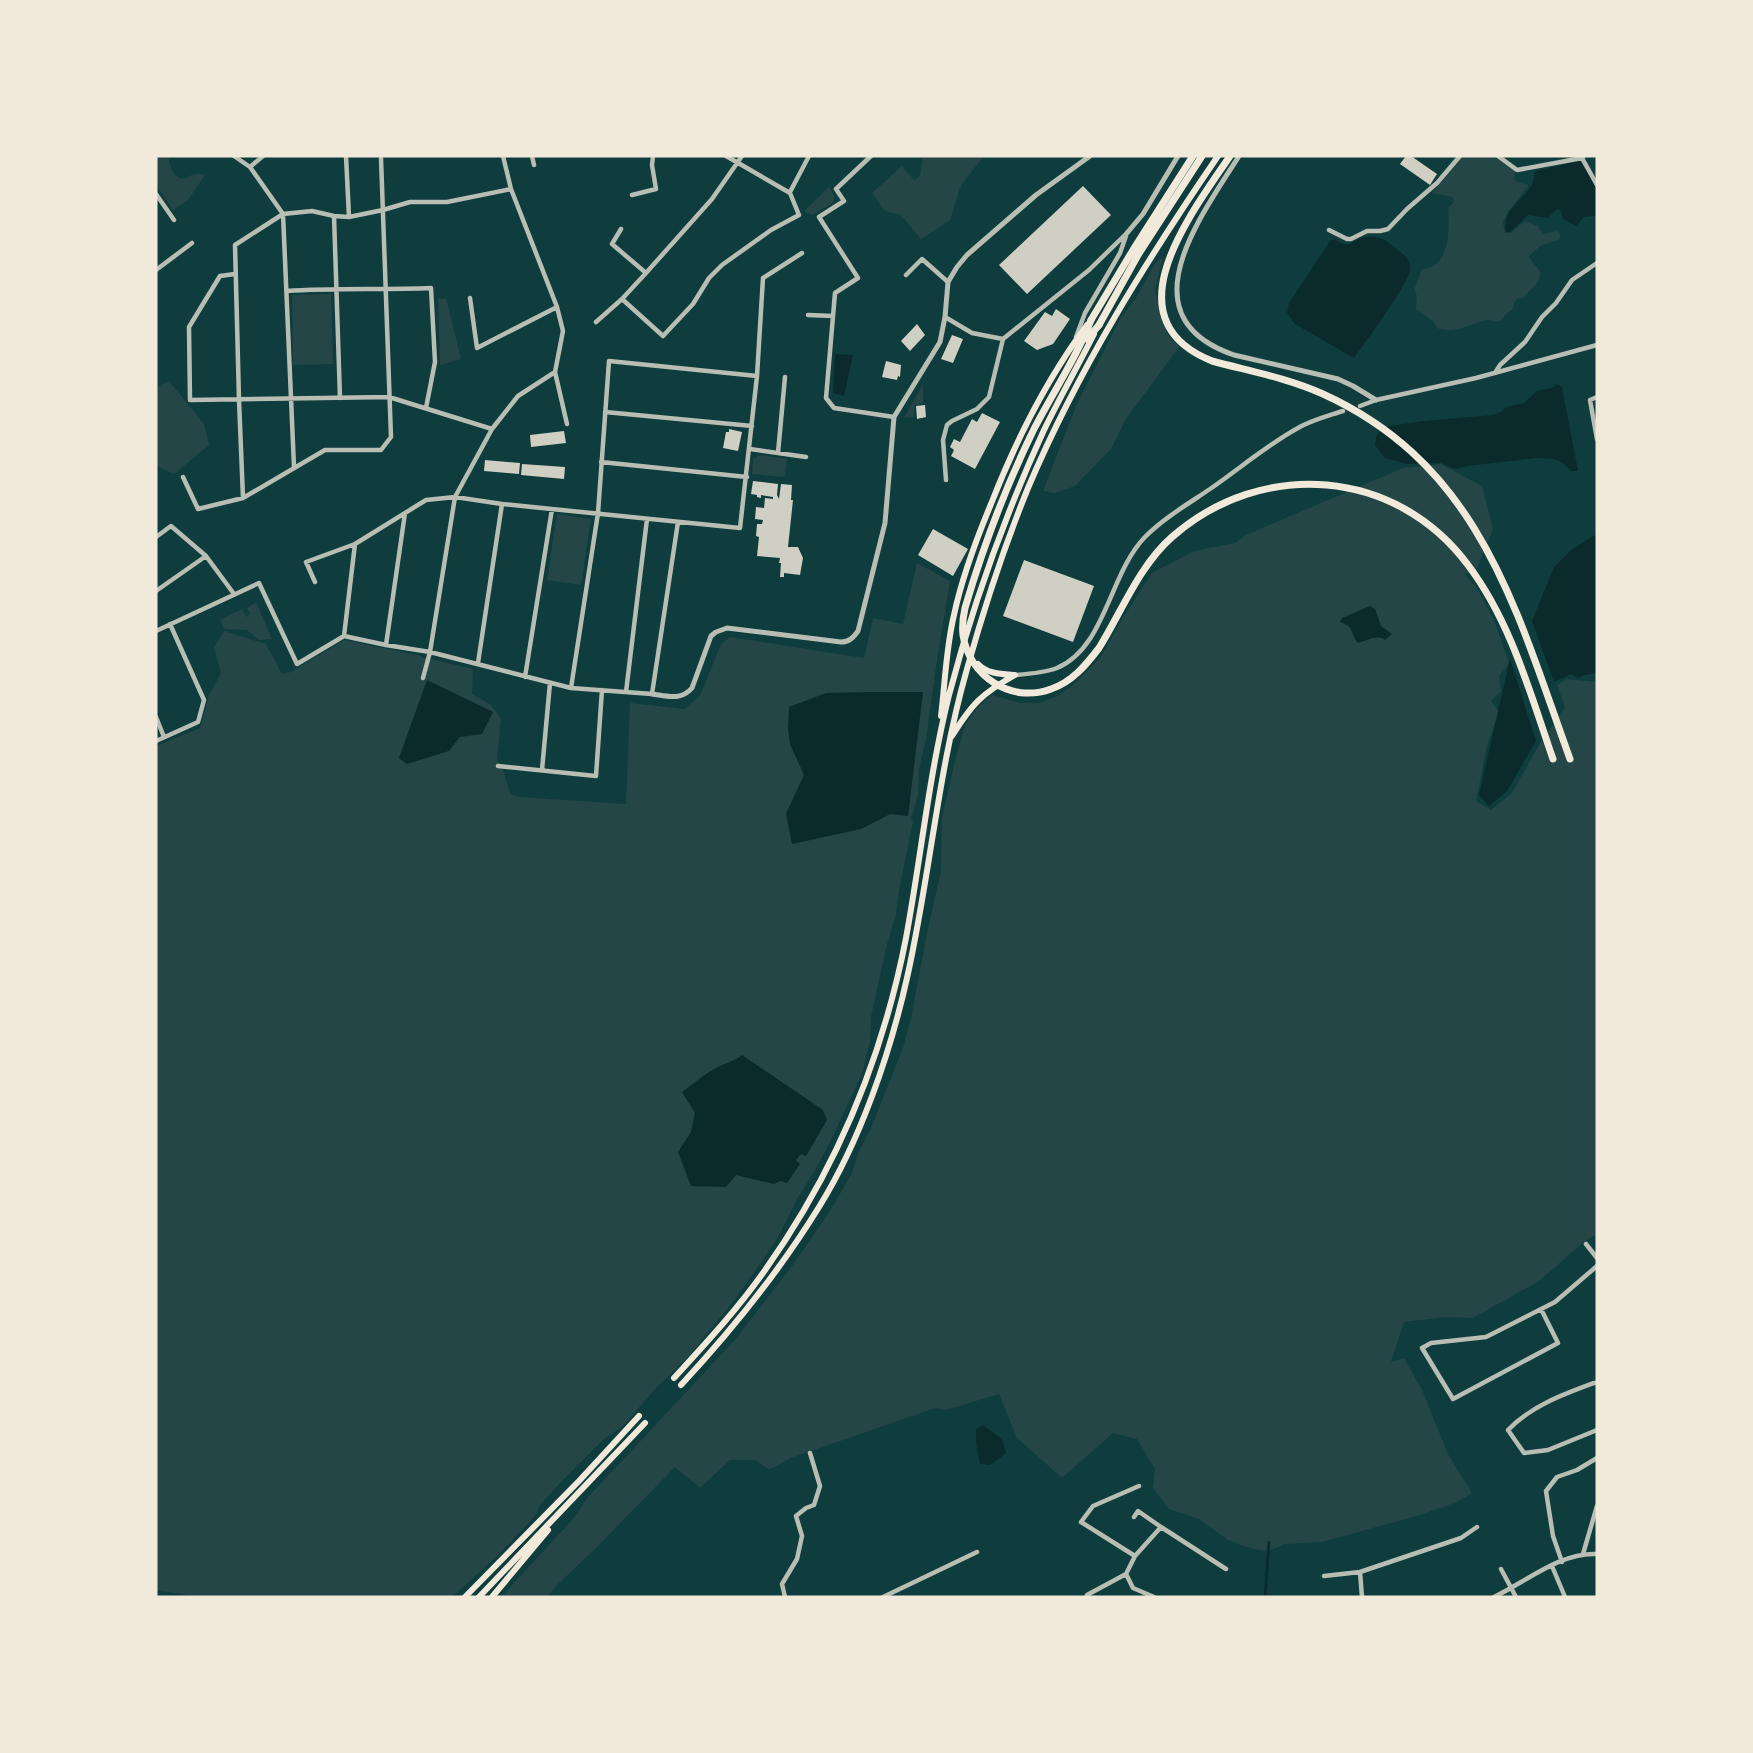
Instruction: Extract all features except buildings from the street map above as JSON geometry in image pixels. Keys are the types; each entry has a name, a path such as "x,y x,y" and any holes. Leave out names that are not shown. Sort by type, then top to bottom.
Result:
{"highway":[{"path":"1095,323 1132,250 1193,156"},
{"path":"1202,156 1095,323 1078,343 1014,473 967,600 963,622 966,647 972,661 989,680 1014,692 1053,689 1065,683 1089,662 1152,559 1172,537 1195,519 1233,499 1264,489 1303,483 1342,486 1384,499 1417,517 1445,539 1468,564 1501,618 1553,759"},
{"path":"1230,156 1188,219 1168,261 1161,295 1169,327 1175,337 1198,355 1305,386 1366,417 1406,446 1444,484 1468,517 1496,566 1570,759"}],"main road":[{"path":"681,1385 746,1312 793,1247 821,1205 849,1151 884,1061 906,980 949,741 960,693 1005,547 1056,428 1115,316 1218,156"},
{"path":"674,1378 735,1309 775,1256 816,1190 853,1115 882,1033 903,951 937,749 949,695 974,609 1005,521 1095,323"},
{"path":"937,749 949,641 960,588 982,524 1020,434 1038,401 1078,343"},
{"path":"976,639 975,659 980,666 995,674 1015,675"},
{"path":"949,741 974,703 1015,675"},
{"path":"466,1595 639,1416"},
{"path":"479,1597 645,1423"},
{"path":"492,1597 571,1500"}],"street":[{"path":"234,156 250,167 283,214 294,467"},
{"path":"250,167 263,156"},
{"path":"346,156 349,217"},
{"path":"503,156 511,189 557,307 563,331 555,372 567,424"},
{"path":"532,156 534,165"},
{"path":"632,195 656,189 653,156"},
{"path":"622,299 663,336 693,304 709,278 722,265 771,230 799,215 790,192 726,156"},
{"path":"596,322 622,299 712,199 742,156"},
{"path":"790,192 809,156"},
{"path":"871,156 836,189 844,201 820,217 858,278 835,293 826,398 834,408 894,417"},
{"path":"156,631 259,583 296,664 344,636 430,652 571,688 678,697 692,688 712,636 720,629 845,642 858,631 886,523 894,417 940,342 948,282 967,255 1036,195 1090,156"},
{"path":"1239,156 1219,181 1184,255 1176,284 1181,317 1191,331 1218,349 1338,379 1376,400"},
{"path":"1329,230 1351,239 1367,231 1388,229 1437,183 1460,156"},
{"path":"1498,156 1517,170 1583,157 1597,185"},
{"path":"946,480 943,440 947,425 977,409 989,397 1003,340 1089,270 1127,233 1143,214 1177,157"},
{"path":"183,477 198,509 243,498 325,450 381,450 391,437 381,158"},
{"path":"243,498 235,245 283,214 312,211 349,217 411,202 447,202 511,189"},
{"path":"156,194 174,220"},
{"path":"334,216 340,398"},
{"path":"621,229 611,244 646,273"},
{"path":"1078,343 1085,313 1119,253 1127,233"},
{"path":"156,270 192,243"},
{"path":"315,582 306,562 355,544 426,500 455,497 740,527 750,449 764,278 802,253"},
{"path":"906,275 922,259 948,282"},
{"path":"1495,373 1525,342 1572,280 1597,263"},
{"path":"235,274 220,276 189,327 190,400 389,397 492,429"},
{"path":"287,292 337,288 431,288 435,362 426,408"},
{"path":"470,298 477,348 557,307"},
{"path":"808,314 833,316"},
{"path":"945,317 972,333 1003,340"},
{"path":"1360,406 1597,345"},
{"path":"571,688 597,513 609,361 757,376"},
{"path":"422,678 430,652 455,497 492,429 517,396 555,372"},
{"path":"778,453 785,377"},
{"path":"1597,397 1590,400 1597,439"},
{"path":"1015,675 1055,668 1080,653 1096,629 1132,552 1160,524 1299,427 1343,411"},
{"path":"605,412 752,426"},
{"path":"750,449 807,457"},
{"path":"601,461 747,477"},
{"path":"478,663 502,504"},
{"path":"525,677 552,509"},
{"path":"386,645 405,513"},
{"path":"626,692 647,519"},
{"path":"652,694 678,522"},
{"path":"156,537 171,526 206,556 233,594"},
{"path":"344,636 355,544"},
{"path":"156,591 206,556"},
{"path":"156,741 198,722 204,700 170,624"},
{"path":"542,770 550,683"},
{"path":"498,766 596,776 602,690"},
{"path":"156,717 164,737"},
{"path":"1587,1244 1597,1258"},
{"path":"1541,1309 1558,1343 1453,1399 1422,1348 1431,1343 1486,1337 1541,1309 1555,1302 1597,1266"},
{"path":"1597,1383 1555,1398 1517,1421 1508,1430 1524,1453 1548,1450 1597,1430"},
{"path":"785,1597 782,1584 797,1559 802,1536 796,1516 814,1505 820,1486 810,1453"},
{"path":"1562,1562 1553,1536 1546,1491 1557,1477 1577,1470 1597,1458"},
{"path":"1135,1556 1081,1522 1093,1506 1139,1486"},
{"path":"1583,1554 1597,1506"},
{"path":"1134,1517 1138,1511 1226,1569"},
{"path":"1086,1597 1126,1574 1135,1556 1161,1527"},
{"path":"1324,1576 1360,1572 1461,1538 1477,1527"},
{"path":"883,1597 977,1552"},
{"path":"1494,1597 1552,1565 1583,1554 1597,1554"},
{"path":"1552,1565 1565,1597"},
{"path":"1501,1569 1516,1597"},
{"path":"1360,1572 1362,1597"},
{"path":"1126,1574 1133,1588 1154,1597"}],"shaded area":[{"path":"156,156 168,156 172,171 180,178 205,175 188,200 173,210 156,185"},
{"path":"923,156 984,156 961,185 950,220 921,239 901,215 885,211 872,193 902,166 914,180 920,176"},
{"path":"1463,156 1494,156 1515,171 1514,178 1517,182 1529,185 1503,222 1505,233 1511,233 1525,221 1538,226 1543,234 1557,231 1560,237 1540,246 1529,256 1539,270 1540,277 1523,298 1517,299 1503,320 1486,320 1462,328 1444,330 1437,328 1434,322 1416,309 1417,296 1414,290 1422,269 1431,267 1443,255 1448,236 1448,208 1454,202 1452,197 1432,193"},
{"path":"1580,161 1597,189 1596,216 1584,217 1576,226 1563,219 1561,211 1557,209 1548,218 1528,215 1510,232 1506,232 1507,217 1533,183 1535,171"},
{"path":"829,187 834,196 833,203 812,215 806,214 805,210"},
{"path":"1364,237 1379,238 1390,244 1407,258 1410,269 1395,300 1354,358 1295,324 1287,313 1289,303 1330,241 1334,239 1347,244"},
{"path":"1163,258 1155,289 1163,323 1168,335 1179,347 1126,419 1111,449 1075,486 1055,493 1043,491 1076,406 1120,319 1136,298 1156,262"},
{"path":"331,294 333,364 293,365 292,295"},
{"path":"446,298 461,359 440,365 438,299"},
{"path":"835,354 853,355 844,396 833,393"},
{"path":"169,381 204,424 209,445 174,474 156,466 156,387"},
{"path":"923,384 923,403 914,405 914,417 904,418"},
{"path":"1558,384 1562,387 1578,471 1571,471 1554,459 1537,458 1455,469 1441,463 1407,464 1385,458 1375,445 1377,434 1390,426 1493,415 1506,407 1524,403 1537,391"},
{"path":"759,455 787,459 785,477 752,474 753,459"},
{"path":"1441,464 1482,486 1493,529 1475,573 1464,574 1476,586 1494,620 1509,663 1499,677 1501,691 1491,701 1499,712 1487,746 1476,801 1491,810 1512,793 1539,745 1565,707 1557,685 1567,679 1597,682 1597,1234 1585,1241 1539,1281 1473,1318 1445,1317 1404,1322 1391,1362 1404,1358 1422,1390 1448,1454 1472,1493 1457,1502 1420,1515 1322,1542 1285,1544 1268,1551 1253,1549 1228,1540 1199,1519 1169,1509 1153,1488 1155,1469 1137,1439 1113,1433 1062,1478 1017,1438 999,1394 946,1410 935,1408 791,1458 769,1470 756,1460 730,1460 700,1488 675,1467 547,1597 501,1597 573,1519 588,1497 734,1341 792,1266 830,1211 852,1173 903,1048 941,871 942,818 965,725 977,708 992,695 1021,703 1040,703 1071,687 1100,658 1152,573 1194,551 1235,543 1246,535 1403,468"},
{"path":"557,514 591,519 581,585 547,580"},
{"path":"1597,534 1597,673 1578,678 1571,674 1554,682 1532,621 1554,567 1571,550"},
{"path":"917,563 950,581 919,769 918,795 911,819 913,821 896,914 871,1017 870,1042 862,1074 829,1144 777,1239 736,1298 689,1356 623,1426 604,1439 562,1481 540,1505 535,1516 496,1557 452,1597 200,1597 156,1590 156,746 200,728 209,695 221,673 214,648 224,631 266,644 282,674 291,672 344,640 473,669 472,694 490,704 501,718 497,759 511,794 519,797 626,804 630,703 684,709 700,696 721,644 730,637 864,658 873,618 903,624","holes":["802,768 890,814 861,829 786,814 804,775"]},
{"path":"256,602 272,639 259,640 247,630 224,629 220,620 242,609 247,617 250,614 247,608"},
{"path":"1370,606 1375,609 1381,626 1392,634 1385,640 1376,638 1358,643 1350,628 1340,622 1342,618"},
{"path":"1510,659 1536,741 1507,791 1489,806 1479,795"},
{"path":"427,680 493,712 482,734 460,737 449,751 407,764 399,758"},
{"path":"923,692 908,816 890,814 861,829 792,844 786,814 804,775 790,744 789,707 826,693"},
{"path":"742,1055 823,1110 827,1120 806,1156 801,1154 796,1160 800,1164 787,1183 781,1181 774,1184 736,1175 726,1187 691,1186 678,1152 691,1132 695,1113 682,1092 719,1066"},
{"path":"983,1425 1002,1439 1006,1453 990,1465 980,1464 976,1443 976,1429"}],"waterway":[{"path":"1265,1597 1269,1542"}]}
